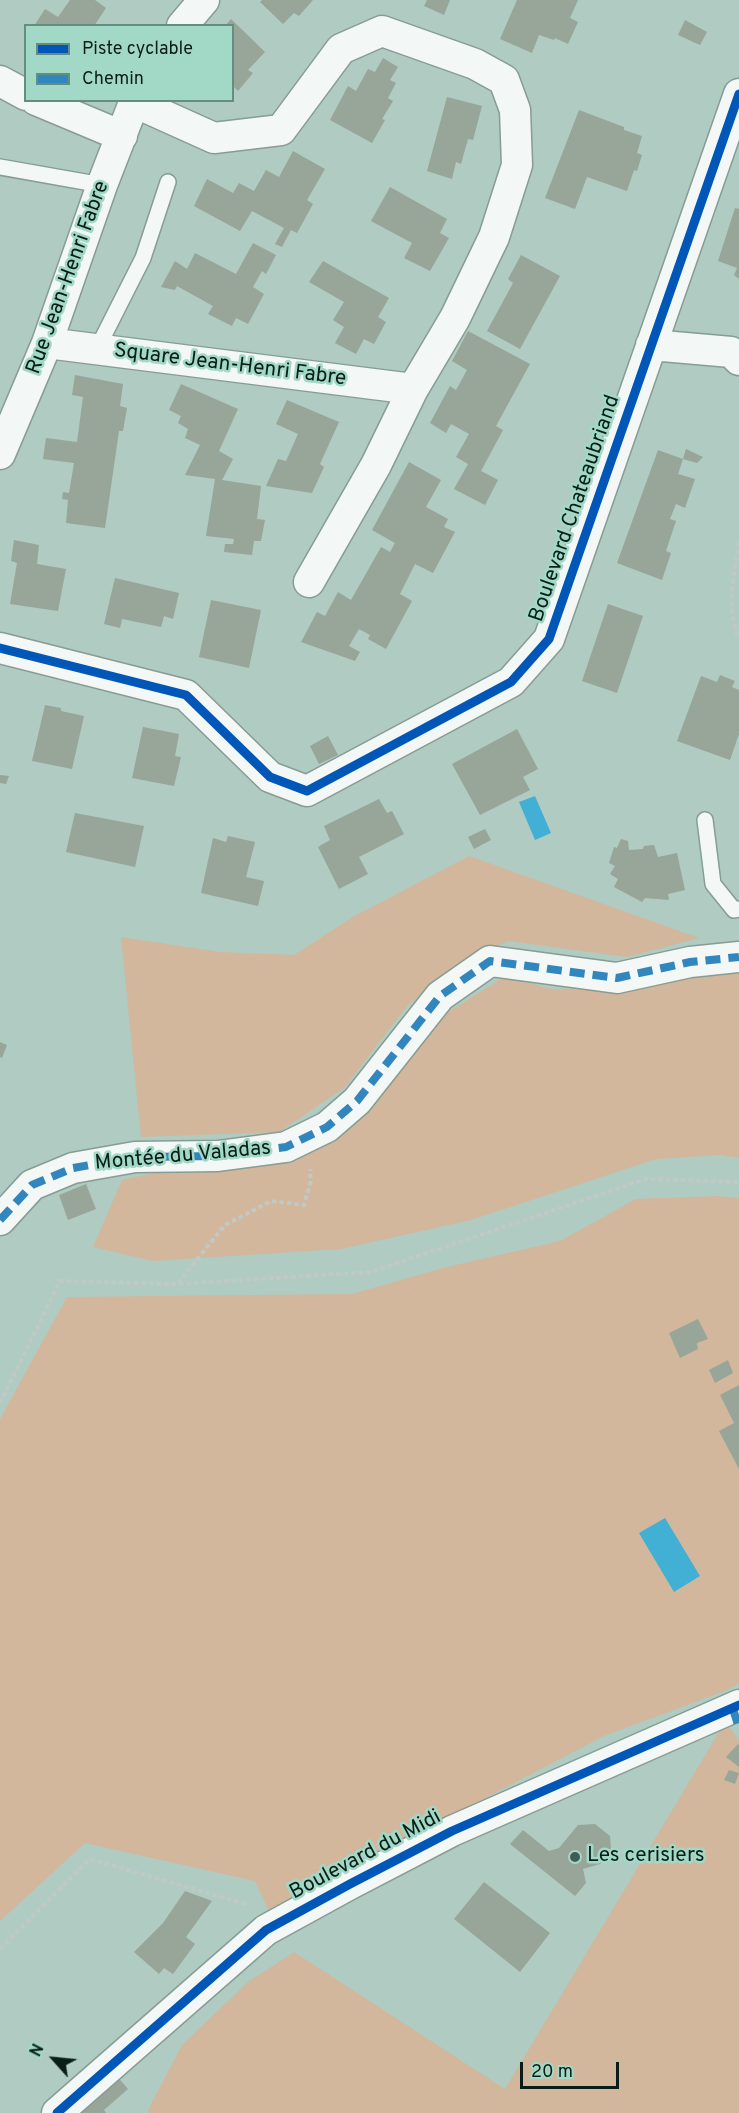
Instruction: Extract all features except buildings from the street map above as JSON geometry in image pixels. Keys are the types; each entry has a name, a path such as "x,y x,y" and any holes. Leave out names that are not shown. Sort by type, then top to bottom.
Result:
{"street":[{"path":"184,24 204,0"},
{"path":"136,102 214,138 281,130 341,49 382,31 475,64 504,80 515,110 517,165 494,237 455,318 412,389 376,465 309,582"},
{"path":"0,81 24,94"},
{"name":"Boulevard Chateaubriand","path":"0,648 186,695 270,777 307,791 511,682 549,639 739,94"},
{"path":"41,102 122,136"},
{"name":"Rue Jean-Henri Fabre","path":"0,454 47,343 134,102"},
{"name":"Square Jean-Henri Fabre","path":"47,343 412,389"},
{"path":"651,345 731,352 739,360"},
{"name":"Montée du Valadas","path":"0,1220 32,1185 73,1167 135,1157 218,1156 275,1149 286,1147 327,1127 357,1101 440,996 490,961 617,978 690,962 739,957"},
{"name":"Boulevard du Midi","path":"57,2113 266,1930 452,1831 739,1705"}],"lane":[{"path":"0,167 102,185"},
{"path":"97,349 142,258 168,182"},
{"path":"705,820 712,884 734,910 739,909"}],"path":[{"path":"739,542 732,596 735,630 739,638"},
{"path":"177,1284 225,1225 271,1201 303,1205 311,1181 307,1137"},
{"path":"0,1403 60,1281 177,1284 370,1272 646,1179 739,1182"},
{"path":"0,1949 90,1859 248,1904 266,1930"}],"shaded area":[{"path":"469,856 699,938 627,957 508,941 459,964 408,1005 344,1088 279,1132 141,1137 121,937 220,952 294,955 353,917"},
{"path":"734,958 739,963 739,1158 721,1155 656,1159 471,1220 341,1249 153,1261 93,1247 122,1180 345,1133 404,1066 445,1014 504,977 553,989 647,987"},
{"path":"717,1196 739,1198 739,1684 604,1736 269,1911 255,1881 85,1843 0,1921 0,1419 67,1297 352,1294 443,1268 560,1241 636,1199"},
{"path":"725,1722 739,1740 739,2113 149,2113 148,2110 182,2045 248,1982 294,1952 505,2089"}],"water":[{"path":"535,796 551,833 535,840 519,802"},
{"path":"665,1518 700,1576 674,1592 639,1533"}],"marked path":[{"path":"0,1220 32,1185 73,1168 135,1157 218,1156 286,1147 327,1127 357,1101 440,996 490,961 617,978 690,962 739,957"},
{"path":"733,1709 739,1728"}],"cycle path":[{"path":"0,648 186,695 270,777 307,791 511,682 549,639 739,94"},
{"path":"57,2113 266,1930 452,1831 739,1705"}],"place":[{"name":"Les cerisiers","path":"575,1857"}]}
